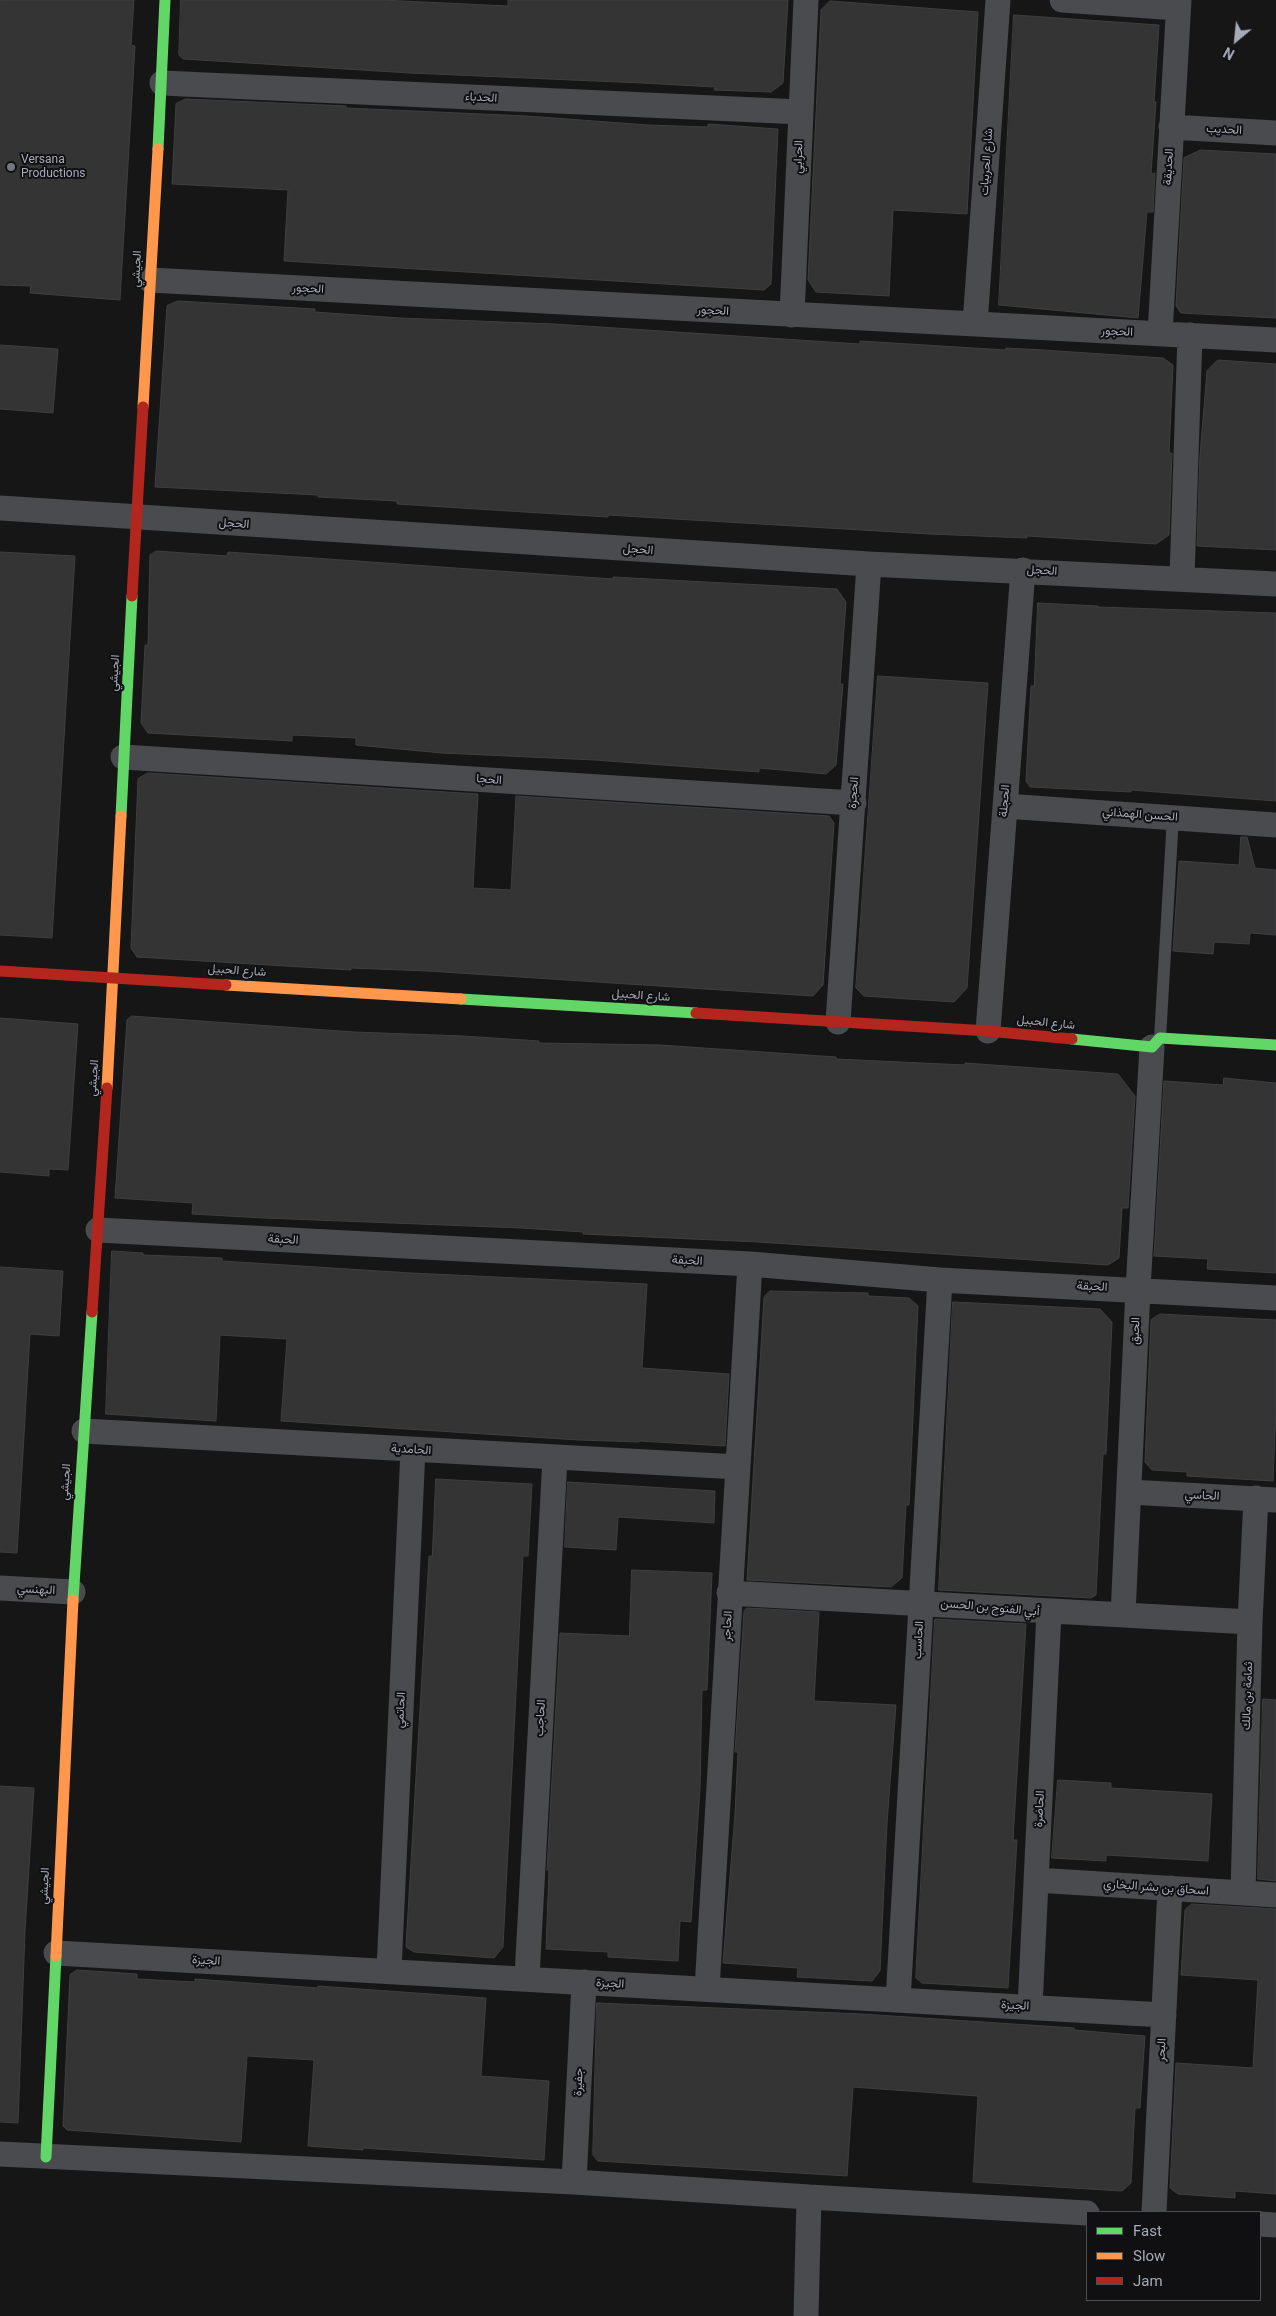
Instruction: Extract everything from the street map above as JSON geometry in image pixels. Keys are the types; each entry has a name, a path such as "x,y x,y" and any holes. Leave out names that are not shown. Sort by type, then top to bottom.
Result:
{"street":[{"name":"الجيشي","path":"46,2157 72,1592 114,977 123,756 138,518 165,0"},
{"name":"الحرابي","path":"792,315 806,0"},
{"name":"شارع الحربيات","path":"976,324 998,0"},
{"path":"1062,0 1178,4"},
{"name":"الحديقة","path":"1160,334 1178,4"},
{"name":"الحدباء","path":"162,83 801,112"},
{"name":"الحديب","path":"1171,127 1276,133"},
{"name":"الحجور","path":"150,280 1276,340"},
{"path":"1182,578 1190,335"},
{"name":"الحجل","path":"0,508 869,564 1022,570 1276,584"},
{"name":"الحجرة","path":"838,1022 869,564"},
{"name":"الحجلة","path":"988,1032 1022,570"},
{"name":"الحجا","path":"123,756 854,803"},
{"name":"الحسن الهمذاني","path":"1005,806 1276,825"},
{"name":"شارع الحبيل","path":"0,971 1156,1043 1276,1045"},
{"name":"الحبق","path":"1123,1615 1138,1289 1156,1043"},
{"name":"الحبقة","path":"98,1230 750,1264 940,1280 1138,1289 1276,1298"},
{"name":"الحاجر","path":"708,1989 729,1593 750,1264"},
{"name":"الحاسب","path":"898,2000 940,1280"},
{"name":"الحامدية","path":"84,1431 738,1467"},
{"name":"الحاتمي","path":"389,1970 412,1450"},
{"name":"الحاجب","path":"527,1977 555,1458"},
{"name":"الحاسي","path":"1129,1492 1266,1499"},
{"name":"ثمامة بن مالك","path":"1243,1893 1250,1622 1266,1499"},
{"name":"البهنسي","path":"0,1588 72,1592"},
{"name":"أبي الفتوح بن الحسن","path":"729,1593 921,1602 1049,1612 1250,1622"},
{"name":"الحاضرة","path":"1030,2007 1049,1612"},
{"name":"اسحاق بن بشر البخاري","path":"1036,1880 1276,1895"},
{"name":"البحر","path":"1154,2211 1170,1888"},
{"name":"الجيزة","path":"56,1952 527,1977 584,1982 1164,2015"},
{"name":"جفيرة","path":"574,2182 584,1982"},
{"path":"0,2154 574,2182 1086,2213"},
{"path":"806,2316 809,2197"},
{"path":"1261,2224 1276,2225"}],"lane":[{"path":"1156,1043 1174,818"}],"building":[{"path":"0,0 134,0 131,45 135,46 120,300 30,293 31,286 0,285"},
{"path":"181,0 381,0 508,6 508,0 788,0 783,83 771,92 714,90 715,87 410,73 183,59 179,55"},
{"path":"830,1 978,12 967,214 893,210 889,296 816,292 808,280 821,10"},
{"path":"1014,15 1159,25 1151,174 1155,173 1153,212 1147,212 1138,318 999,305"},
{"path":"186,99 527,116 648,125 708,127 708,124 778,129 771,284 764,290 284,261 288,190 172,184 176,104"},
{"path":"1201,150 1276,154 1276,318 1181,313 1176,306 1184,158"},
{"path":"178,301 315,309 315,312 400,318 554,324 860,344 860,341 1163,358 1173,365 1169,453 1172,453 1169,535 1156,544 1027,536 1027,538 929,534 608,515 608,517 541,513 397,504 397,501 318,497 318,495 155,487 167,306"},
{"path":"0,345 58,349 53,413 0,409"},
{"path":"1218,360 1276,364 1276,550 1197,546 1200,455 1207,371"},
{"path":"157,551 227,556 228,552 613,579 613,577 837,589 846,602 840,684 843,684 836,765 826,774 759,768 759,772 595,760 442,753 356,745 356,738 292,735 292,741 148,733 141,723 145,645 148,645 150,555"},
{"path":"0,552 75,556 52,938 0,935"},
{"path":"1038,603 1276,613 1276,801 1131,790 1131,792 1030,787 1026,781 1031,686 1034,686"},
{"path":"878,676 988,683 967,988 954,1002 864,996 856,988"},
{"path":"148,773 478,794 473,888 511,890 516,796 829,816 834,823 823,985 813,996 428,971 351,968 351,970 137,957 131,948 138,779"},
{"path":"1241,837 1247,837 1255,868 1276,870 1276,935 1250,933 1249,944 1214,942 1213,954 1173,951 1179,861 1239,865"},
{"path":"132,1016 354,1032 539,1041 539,1043 660,1045 836,1057 836,1059 965,1065 965,1063 1118,1074 1135,1096 1128,1208 1122,1208 1119,1258 1108,1265 758,1242 583,1234 583,1232 521,1228 192,1214 193,1203 115,1198 127,1020"},
{"path":"0,1018 78,1024 68,1170 49,1169 49,1176 0,1172"},
{"path":"1224,1078 1276,1083 1276,1273 1207,1269 1208,1259 1154,1256 1164,1081 1223,1085"},
{"path":"112,1251 143,1253 143,1255 222,1258 222,1261 411,1273 647,1284 642,1368 729,1374 725,1446 579,1440 281,1421 287,1339 220,1335 216,1421 106,1414"},
{"path":"0,1267 63,1271 59,1336 30,1334 17,1553 0,1552"},
{"path":"770,1291 868,1293 868,1296 909,1298 918,1306 909,1505 906,1505 902,1578 891,1587 747,1580 764,1297"},
{"path":"953,1302 1100,1309 1112,1322 1106,1454 1103,1454 1096,1595 1091,1598 939,1590"},
{"path":"1160,1314 1276,1320 1276,1408 1273,1481 1187,1476 1187,1472 1152,1470 1145,1462 1151,1320"},
{"path":"436,1479 532,1484 528,1556 523,1556 503,1947 494,1958 414,1952 406,1947 429,1556 432,1556"},
{"path":"568,1482 715,1491 714,1523 618,1517 616,1550 565,1547"},
{"path":"632,1570 712,1573 707,1690 702,1690 700,1789 691,1922 680,1921 678,1961 608,1957 608,1952 546,1949 549,1870 547,1870 560,1633 629,1636"},
{"path":"747,1608 819,1612 814,1701 896,1705 887,1823 880,1971 872,1981 797,1977 798,1968 723,1963 735,1814 738,1752 735,1752 744,1612"},
{"path":"935,1619 1026,1624 1013,1840 1017,1840 1008,1988 922,1983 916,1978"},
{"path":"1263,1699 1276,1700 1276,1881 1258,1879"},
{"path":"1058,1780 1111,1783 1111,1788 1212,1794 1208,1861 1106,1855 1106,1861 1052,1858"},
{"path":"0,1786 34,1788 25,1931 18,2123 0,2122"},
{"path":"1192,1904 1276,1909 1276,2194 1235,2191 1235,2198 1178,2194 1170,2188 1176,2063 1253,2068 1258,1980 1181,1975 1185,1910"},
{"path":"77,1970 137,1974 137,1979 195,1982 195,1979 486,1998 481,2076 549,2081 544,2160 308,2146 314,2060 247,2056 241,2142 67,2130 63,2126 70,1975"},
{"path":"597,2003 862,2014 1074,2028 1074,2030 1145,2036 1140,2108 1135,2108 1131,2183 1122,2191 973,2182 978,2096 853,2087 847,2176 598,2161 593,2155"}],"traffic: fast":[{"path":"158,149 165,0"},
{"path":"121,816 132,596"},
{"path":"461,999 696,1013"},
{"path":"1072,1039 1152,1047 1160,1038 1276,1045"},
{"path":"73,1600 92,1312"},
{"path":"46,2157 56,1956"}],"traffic: slow":[{"path":"143,407 158,149"},
{"path":"107,1088 121,816"},
{"path":"226,985 461,999"},
{"path":"56,1956 73,1600"}],"traffic: jam":[{"path":"132,596 143,407"},
{"path":"0,971 226,985"},
{"path":"696,1013 988,1031 1072,1039"},
{"path":"92,1312 107,1088"}],"place":[{"name":"Versana Productions","path":"11,167"}]}
